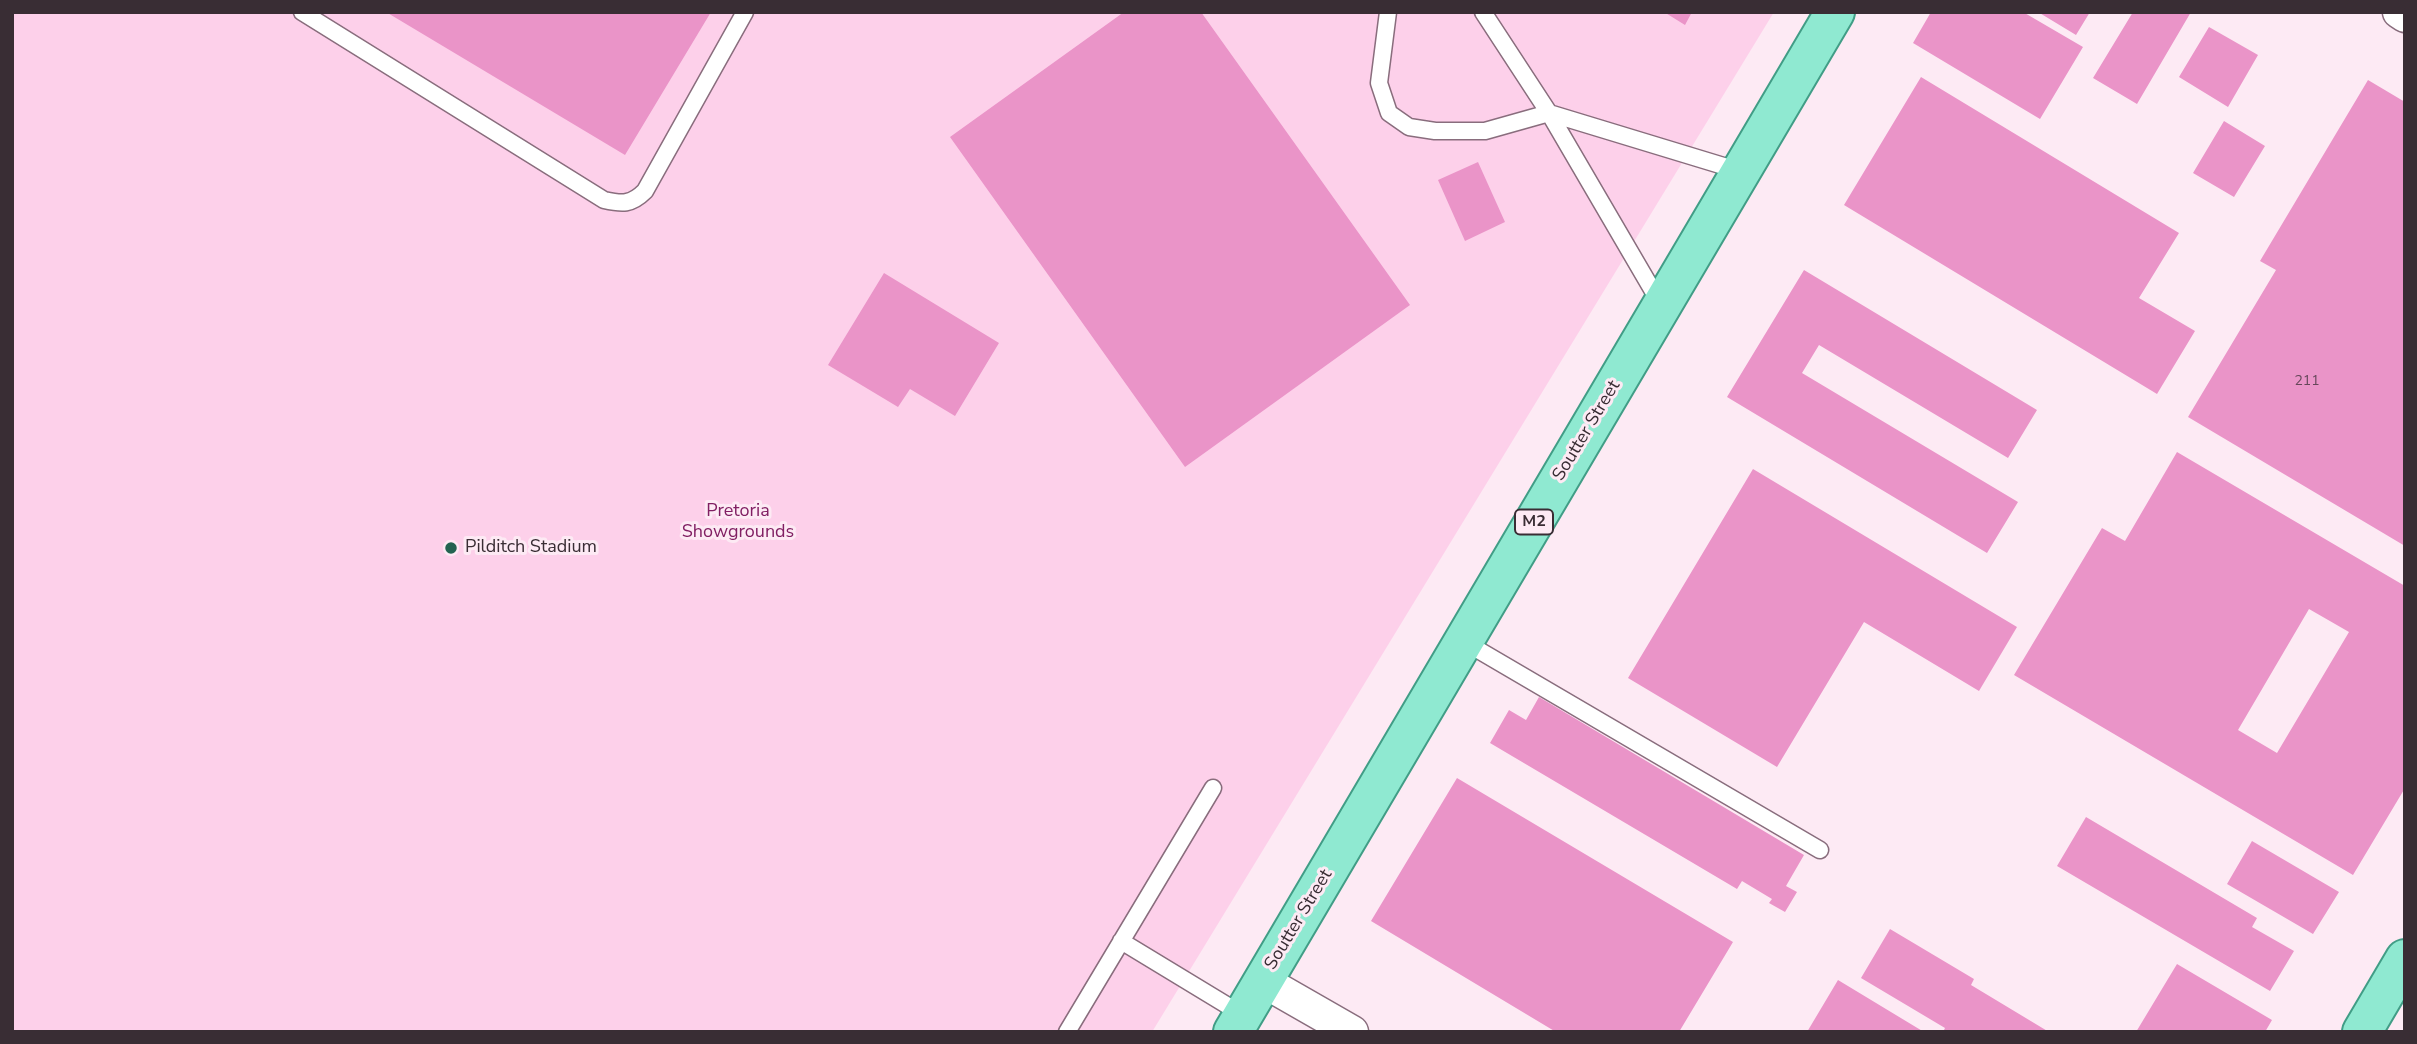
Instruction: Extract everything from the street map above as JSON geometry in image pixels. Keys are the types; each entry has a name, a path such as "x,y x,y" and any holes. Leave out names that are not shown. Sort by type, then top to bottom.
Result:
{"main road":[{"name":"Soutter Street","path":"1238,1023 1835,12"},
{"path":"2362,1032 2405,959"}],"street":[{"path":"2399,12 2405,16"},
{"path":"1263,981 1352,1032"}],"lane":[{"path":"302,12 604,200 624,204 636,200 645,191 745,12"},
{"path":"1388,12 1379,83 1389,113 1409,127 1435,131 1485,131 1549,113 1740,171"},
{"path":"1483,12 1549,113 1662,305"},
{"path":"1463,641 1820,850"},
{"path":"1067,1032 1213,788"},
{"path":"1121,942 1238,1023"}],"green space":[{"name":"Pretoria Showgrounds","path":"12,12 1774,12 1152,1032 12,1032"}],"building":[{"path":"386,12 711,12 625,155"},
{"path":"1124,12 1201,12 1410,305 1185,467 950,137"},
{"path":"1664,12 1692,12 1685,25"},
{"path":"1931,12 2023,12 2083,47 2040,119 1913,43"},
{"path":"2038,12 2090,12 2076,35"},
{"path":"2133,12 2191,12 2137,104 2093,78"},
{"path":"2209,27 2258,55 2228,107 2179,77"},
{"path":"1921,77 2179,233 2139,298 2195,331 2157,394 1844,205"},
{"path":"2368,80 2405,102 2405,546 2188,417 2276,270 2260,261"},
{"path":"2224,121 2265,146 2234,197 2193,173"},
{"path":"1478,162 1505,222 1465,241 1438,180"},
{"path":"1804,270 2037,410 2008,458 1819,345 1802,373 2018,502 1987,553 1727,397"},
{"path":"884,273 999,343 955,416 910,389 898,407 828,365"},
{"path":"2177,452 2405,586 2405,788 2353,875 2014,675 2102,528 2125,541","holes":["2309,609 2349,632 2277,753 2238,730"]},
{"path":"1753,469 2017,627 1979,691 1864,622 1777,767 1628,678"},
{"path":"1539,697 1804,855 1786,886 1797,892 1785,912 1769,903 1772,899 1742,881 1737,889 1490,743 1509,710 1526,720"},
{"path":"1457,778 1733,942 1679,1032 1556,1032 1371,921"},
{"path":"2086,817 2257,918 2252,927 2294,951 2270,991 2057,866"},
{"path":"2252,841 2339,892 2313,934 2227,884"},
{"path":"1890,929 1974,979 1971,985 2049,1032 1943,1032 1945,1028 1861,978"},
{"path":"2177,964 2272,1020 2265,1032 2136,1032"},
{"path":"1838,980 1924,1032 1807,1032"}],"place":[{"name":"Pilditch Stadium","path":"451,548"}]}
